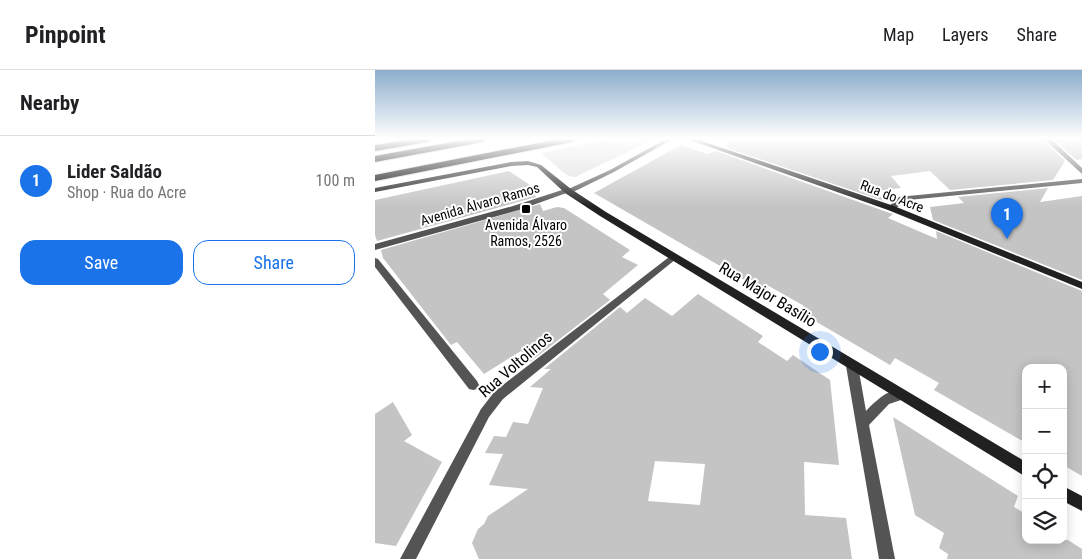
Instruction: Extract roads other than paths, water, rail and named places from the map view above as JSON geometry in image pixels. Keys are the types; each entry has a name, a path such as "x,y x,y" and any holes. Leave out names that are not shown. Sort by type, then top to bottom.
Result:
{"highway":[{"path":"375,178 457,162"}],"main road":[{"name":"Rua do Acre","path":"760,162 891,208 1082,286"},
{"name":"Rua Major Basílio","path":"375,190 520,163 533,163 568,191 673,257 1022,468"},
{"path":"1067,495 1082,504"}],"street":[{"name":"Avenida Álvaro Ramos","path":"375,247 516,208 568,191 629,162"},
{"path":"1071,162 1082,172"},
{"path":"891,208 902,199 908,198 1082,180"},
{"name":"Rua Voltolinos","path":"408,559 490,406 512,384 673,257"},
{"path":"375,260 473,385"},
{"path":"852,366 887,559"},
{"path":"863,422 885,400 900,395"}],"place":[{"name":"Avenida Álvaro Ramos, 2526","path":"526,209"},
{"name":"Lider Saldão","path":"1007,239"}]}
